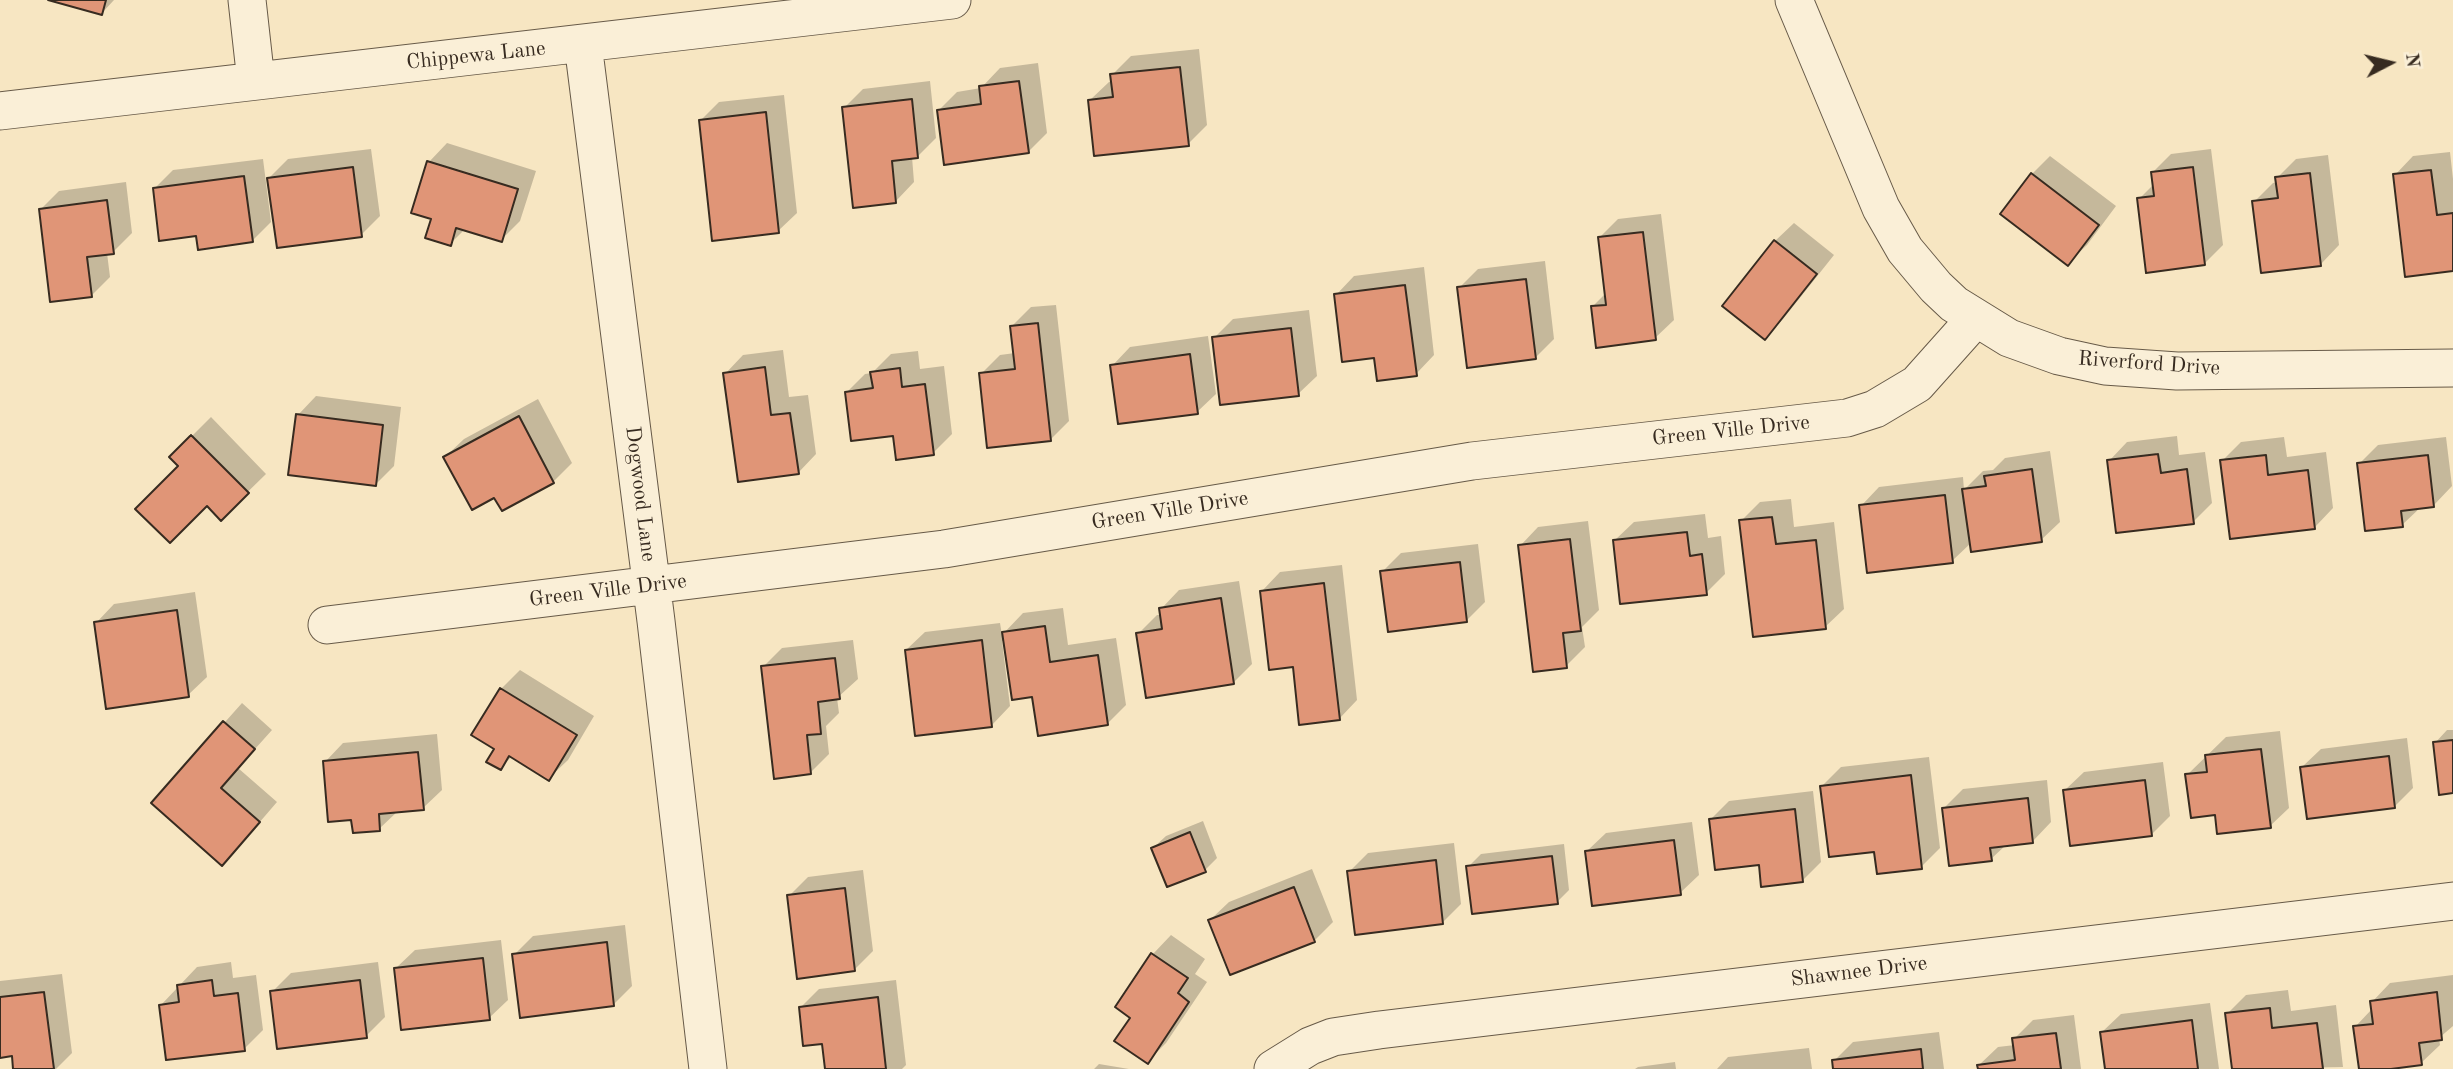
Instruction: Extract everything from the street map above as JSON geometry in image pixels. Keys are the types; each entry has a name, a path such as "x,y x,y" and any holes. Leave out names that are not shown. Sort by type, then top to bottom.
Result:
{"street":[{"path":"247,0 256,81"},
{"name":"Chippewa Lane","path":"0,111 951,0"},
{"name":"Riverford Drive","path":"1794,0 1881,208 1905,250 1936,287 1975,319 2014,341 2059,356 2105,366 2177,371 2453,368"},
{"name":"Dogwood Lane","path":"583,44 652,586 708,1069"},
{"name":"Green Ville Drive","path":"327,625 944,549 1472,461 1847,418 1875,410 1917,384 1975,319"},
{"name":"Shawnee Drive","path":"1273,1069 1310,1046 1333,1037 1379,1030 2453,901"}],"building":[{"path":"48,0 106,0 102,15"},
{"path":"1180,67 1189,146 1094,156 1088,100 1113,97 1110,74"},
{"path":"1019,81 1029,153 944,165 937,110 981,104 979,86"},
{"path":"912,99 918,158 892,161 896,203 853,208 842,107"},
{"path":"766,112 779,233 712,241 699,120"},
{"path":"427,161 518,189 502,242 456,228 451,246 425,238 431,219 411,213"},
{"path":"353,167 362,237 277,248 267,178"},
{"path":"2193,167 2205,265 2146,273 2137,198 2154,196 2151,172"},
{"path":"2431,170 2437,215 2453,213 2453,271 2405,277 2393,174"},
{"path":"2031,173 2099,225 2068,266 2000,214"},
{"path":"2310,173 2321,266 2261,273 2252,201 2278,198 2275,177"},
{"path":"244,176 253,242 198,250 196,236 159,241 153,188"},
{"path":"107,200 114,254 87,257 92,297 50,302 39,209"},
{"path":"1643,232 1656,340 1596,348 1591,306 1606,305 1598,237"},
{"path":"1774,240 1817,274 1765,340 1722,306"},
{"path":"1526,279 1536,359 1467,368 1457,287"},
{"path":"1405,285 1417,376 1377,381 1374,358 1342,362 1334,294"},
{"path":"1038,323 1051,441 987,448 979,373 1015,369 1010,326"},
{"path":"1291,328 1299,396 1220,405 1212,337"},
{"path":"1190,354 1198,414 1118,424 1110,365"},
{"path":"765,367 771,415 790,413 799,474 738,482 723,373"},
{"path":"900,368 902,387 925,384 934,455 896,460 893,436 851,441 845,392 873,388 870,372"},
{"path":"296,414 383,425 376,486 288,475"},
{"path":"519,416 554,483 502,511 494,498 472,510 443,457"},
{"path":"191,435 249,493 221,521 207,506 170,543 135,509 178,466 169,457"},
{"path":"2158,454 2161,473 2187,469 2194,524 2116,533 2107,460"},
{"path":"2266,455 2268,475 2308,470 2315,529 2230,539 2220,460"},
{"path":"2428,455 2434,507 2401,511 2403,527 2365,531 2357,463"},
{"path":"2032,469 2042,542 1971,552 1962,489 1986,486 1984,476"},
{"path":"1945,495 1953,563 1867,573 1859,505"},
{"path":"1772,517 1776,544 1816,540 1826,629 1753,637 1739,520"},
{"path":"1687,532 1690,556 1702,554 1707,595 1620,604 1613,540"},
{"path":"1570,539 1581,631 1563,633 1567,668 1533,672 1518,545"},
{"path":"1460,562 1467,622 1388,632 1380,571"},
{"path":"1324,583 1340,720 1299,725 1293,667 1269,670 1260,591"},
{"path":"1221,598 1234,684 1146,698 1136,633 1162,629 1159,608"},
{"path":"177,610 189,697 106,709 94,622"},
{"path":"1045,626 1050,662 1098,655 1108,725 1038,736 1032,697 1012,700 1002,632"},
{"path":"982,640 992,727 915,736 905,650"},
{"path":"835,658 840,699 818,702 821,734 807,735 811,774 774,779 761,666"},
{"path":"500,688 577,735 549,781 509,756 501,770 486,762 494,749 471,735"},
{"path":"223,721 255,749 221,788 260,822 222,866 151,803"},
{"path":"2453,740 2453,793 2439,795 2433,742"},
{"path":"2261,749 2271,828 2217,834 2215,815 2191,818 2185,774 2207,772 2205,755"},
{"path":"418,752 424,810 379,814 380,831 353,833 351,820 328,822 323,761"},
{"path":"2389,756 2395,808 2307,819 2300,767"},
{"path":"1911,775 1922,869 1877,874 1874,852 1829,857 1820,786"},
{"path":"2145,780 2152,836 2070,846 2063,790"},
{"path":"2028,798 2033,843 1990,848 1992,861 1949,866 1942,808"},
{"path":"1795,809 1803,882 1761,887 1759,865 1715,870 1709,819"},
{"path":"1190,832 1206,872 1167,887 1151,848"},
{"path":"1674,840 1681,895 1592,906 1585,851"},
{"path":"1552,856 1558,904 1472,914 1466,866"},
{"path":"1436,860 1443,924 1355,935 1347,871"},
{"path":"1294,887 1315,942 1230,975 1208,920"},
{"path":"845,888 855,971 797,979 787,895"},
{"path":"607,942 614,1006 520,1018 512,954"},
{"path":"1151,953 1188,978 1178,993 1189,1002 1148,1064 1114,1041 1130,1018 1115,1007"},
{"path":"483,958 490,1020 401,1030 394,968"},
{"path":"212,980 214,996 238,993 245,1051 166,1060 159,1005 179,1002 177,985"},
{"path":"360,980 367,1038 277,1049 270,991"},
{"path":"44,992 54,1069 13,1069 12,1056 0,1058 0,997"},
{"path":"2437,992 2442,1040 2419,1043 2422,1065 2359,1069 2353,1026 2373,1024 2370,1001"},
{"path":"878,997 886,1069 825,1069 822,1044 803,1046 799,1007"},
{"path":"2270,1008 2272,1028 2317,1023 2323,1069 2232,1069 2225,1013"},
{"path":"2192,1020 2198,1069 2105,1069 2100,1032"},
{"path":"2056,1033 2061,1069 1978,1069 1977,1065 2015,1060 2012,1038"},
{"path":"1921,1049 1923,1069 1833,1069 1832,1060"}]}
